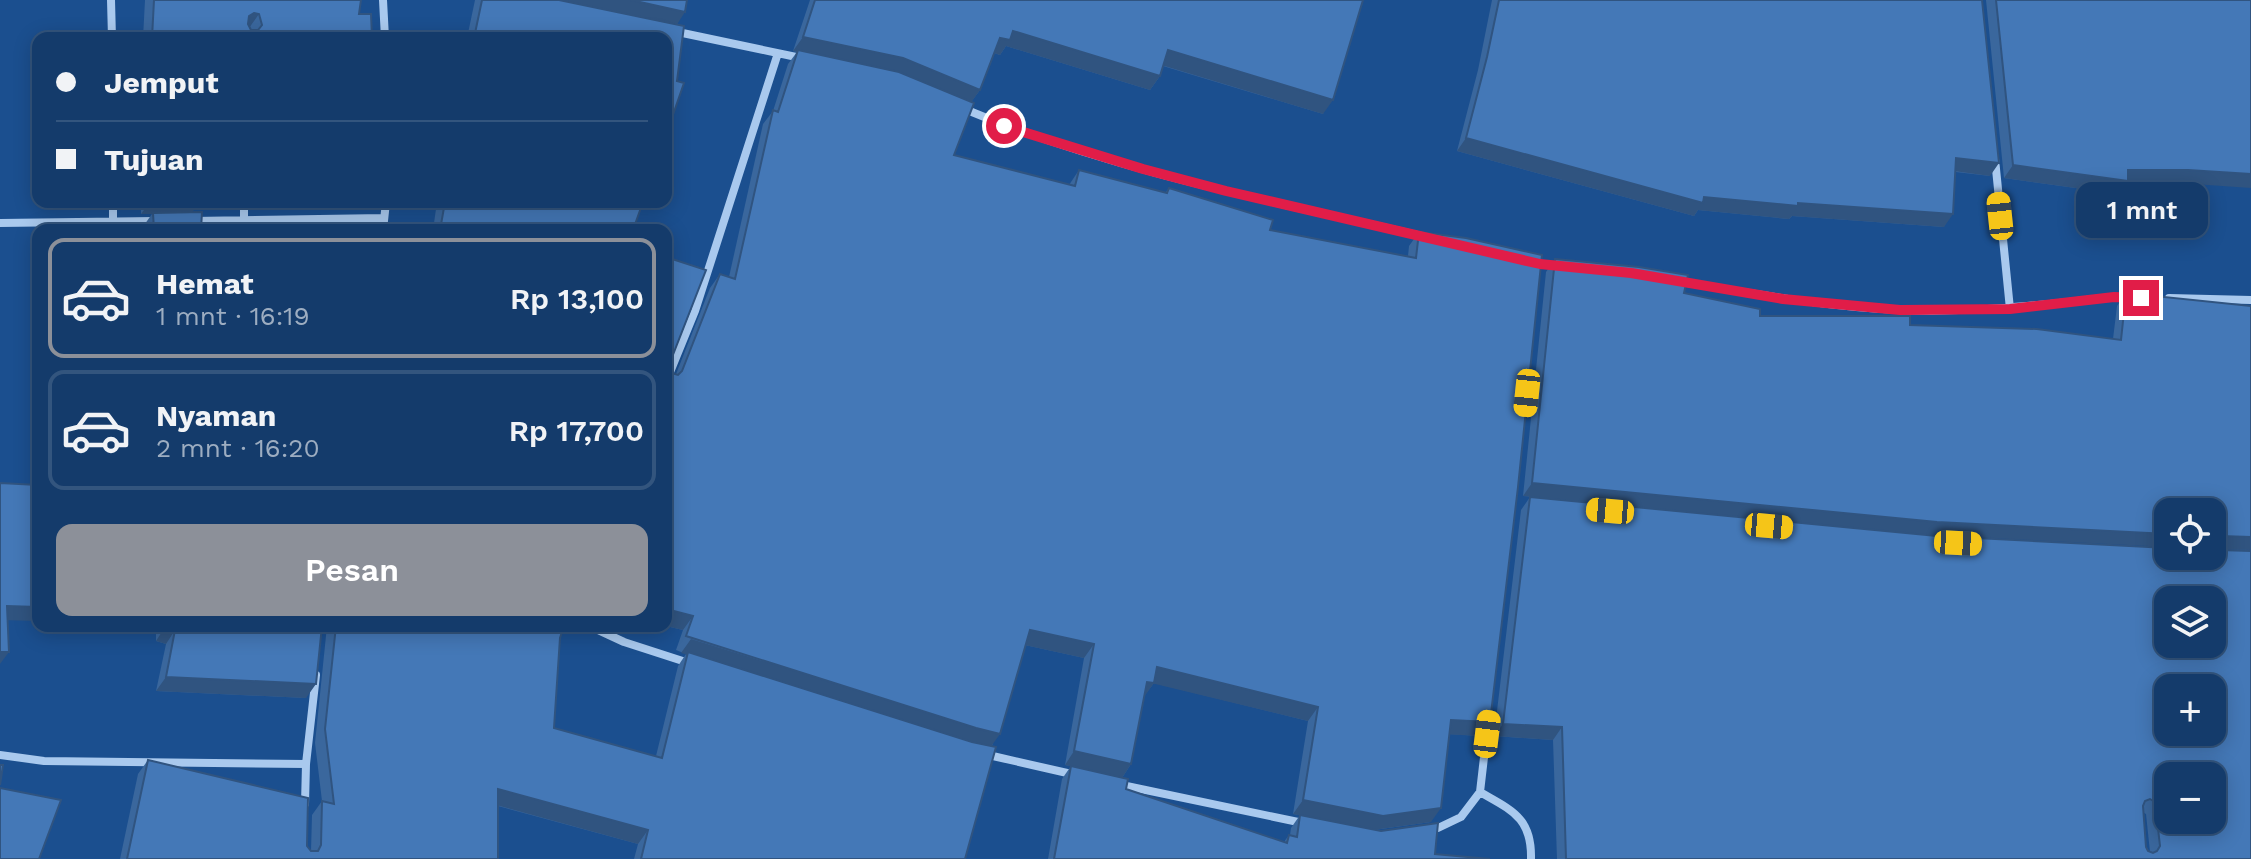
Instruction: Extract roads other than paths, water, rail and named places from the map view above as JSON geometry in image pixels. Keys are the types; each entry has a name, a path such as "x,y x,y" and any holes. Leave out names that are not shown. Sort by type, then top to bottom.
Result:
{"street":[{"path":"111,0 112,32"},
{"path":"383,0 385,32"},
{"path":"662,29 807,60"},
{"path":"672,367 695,311 778,53"},
{"path":"948,102 1004,126 1143,169 1435,240"},
{"path":"1994,155 2010,309"},
{"path":"113,208 113,221"},
{"path":"244,208 244,220"},
{"path":"384,224 385,208"},
{"path":"186,221 384,218"},
{"path":"0,223 171,221"},
{"path":"1661,278 1783,299 1900,310 2010,309 2114,297 2144,298"},
{"path":"2160,298 2251,300"},
{"path":"602,632 698,666"},
{"path":"305,812 306,764 318,658"},
{"path":"1412,831 1438,828 1461,817 1480,792 1491,700"},
{"path":"979,752 1087,777"},
{"path":"0,755 44,761 306,764"},
{"path":"1102,781 1313,825"},
{"path":"1480,792 1518,815 1528,833 1531,859"}]}
